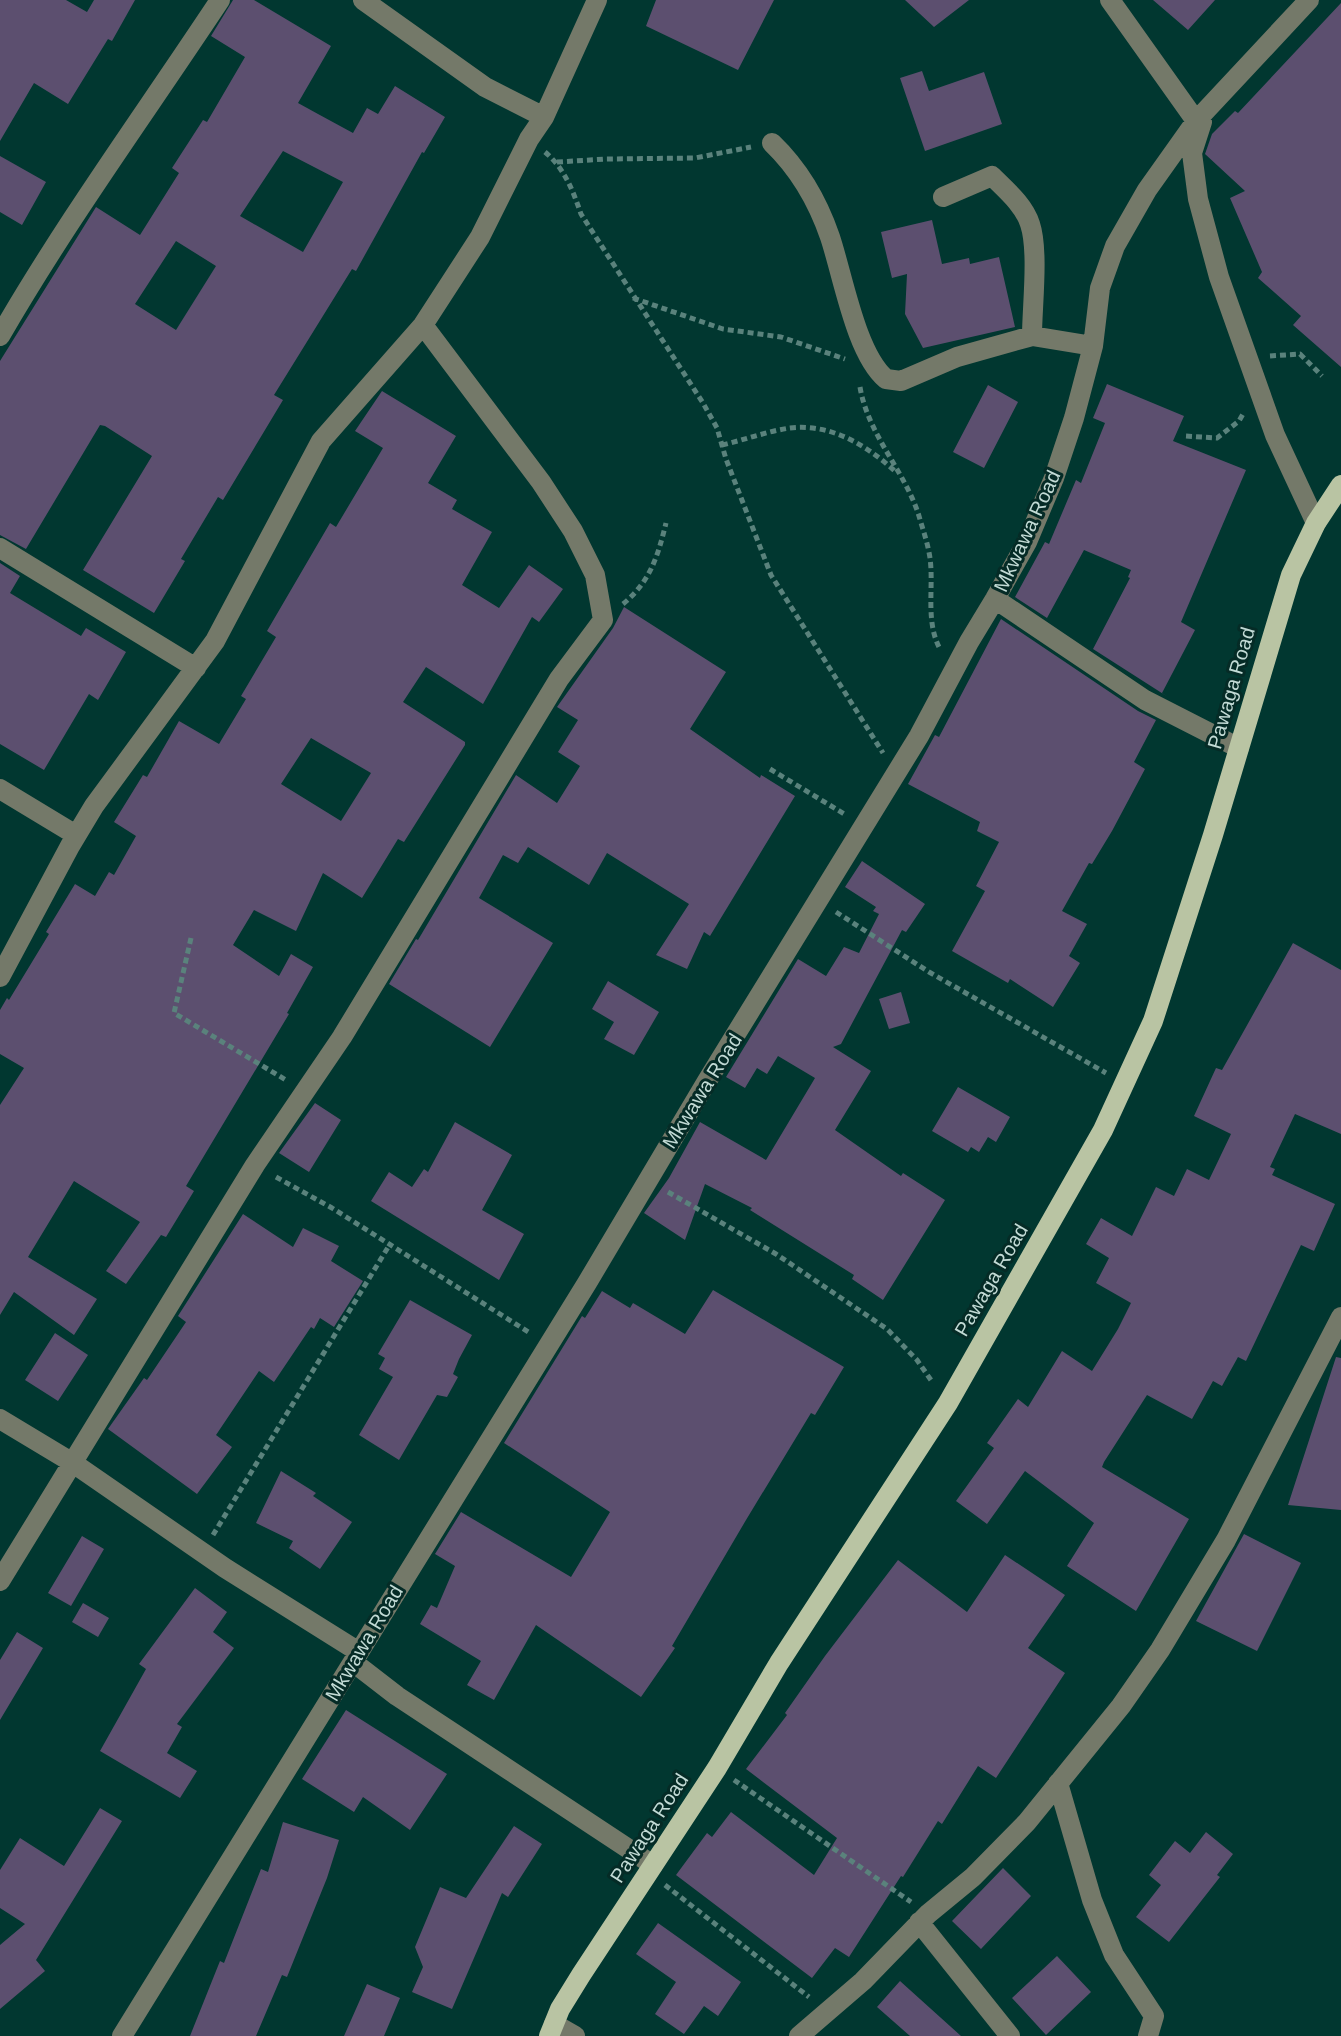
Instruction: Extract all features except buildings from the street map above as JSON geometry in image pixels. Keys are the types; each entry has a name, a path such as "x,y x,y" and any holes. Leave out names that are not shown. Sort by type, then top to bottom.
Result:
{"main road":[{"name":"Pawaga Road","path":"552,2030 560,2009 581,1975 717,1768 787,1651 948,1403 1103,1130 1153,1021 1291,575 1316,523 1341,485"}],"street":[{"path":"0,336 47,255 220,0"},
{"path":"363,0 485,87 544,117"},
{"path":"0,977 94,806 215,641 321,441 423,325 480,237 529,139 544,117 597,0"},
{"path":"1110,0 1200,117 1192,153 1198,199 1219,277 1275,435 1316,523"},
{"name":"Mkwawa Road","path":"122,2036 587,1283 896,774 1027,542 1054,478 1074,418 1093,346 1100,288 1115,246 1147,190 1200,117 1309,0"},
{"path":"772,143 789,160 809,192 829,234 868,358 886,379 901,381 957,357 1032,336 1093,346"},
{"path":"943,197 992,176 1018,203 1031,225 1034,257 1032,336"},
{"path":"0,1581 255,1165 342,1037 559,679 603,620 595,575 573,531 541,482 423,325"},
{"path":"0,548 196,668"},
{"path":"995,599 1145,700 1239,748"},
{"path":"0,789 23,806 76,835"},
{"path":"799,2036 863,1981 924,1918 984,1866 1027,1822 1121,1706 1160,1650 1226,1540 1341,1317"},
{"path":"0,1419 73,1463 356,1657 397,1696 651,1868"},
{"path":"1058,1783 1092,1900 1114,1955 1154,2016 1148,2036"},
{"path":"924,1918 1010,2036"},
{"path":"552,2030 575,2036"}],"path":[{"path":"529,139 557,162 570,183 581,214 703,403 717,428 771,575 896,774"},
{"path":"557,162 695,158 772,143"},
{"path":"633,298 723,329 781,337 848,360"},
{"path":"862,338 862,395 918,512 930,558 930,607 935,641 953,675"},
{"path":"1186,436 1217,438 1239,421 1258,389 1267,356 1300,354 1322,376"},
{"path":"722,446 788,428 814,428 844,436 875,452 903,479"},
{"path":"603,620 638,592 657,560 666,523"},
{"path":"770,769 865,825"},
{"path":"819,900 929,972 1124,1083"},
{"path":"191,938 174,1013 304,1090"},
{"path":"255,1165 332,1208 547,1344"},
{"path":"647,1181 776,1254 887,1329 917,1360 948,1403"},
{"path":"203,1553 390,1244"},
{"path":"717,1768 924,1918"},
{"path":"651,1868 829,2012"}]}
